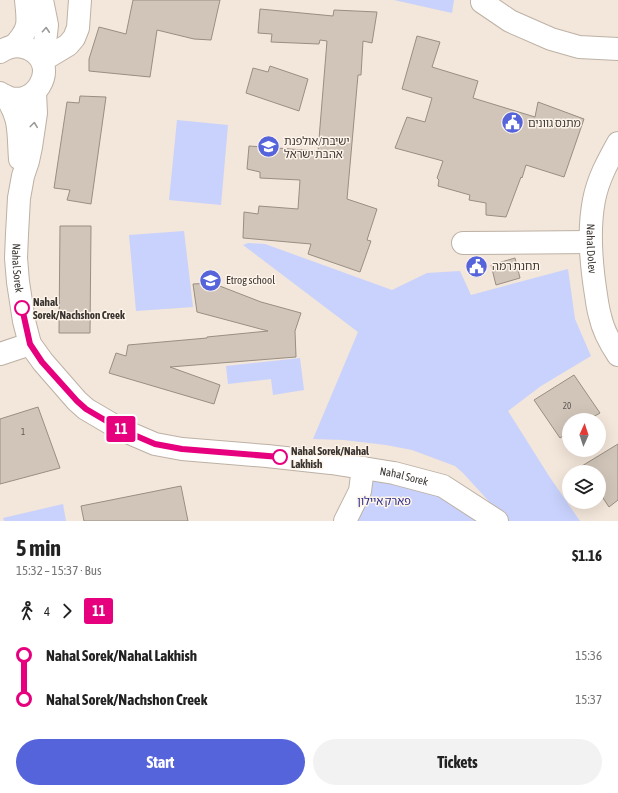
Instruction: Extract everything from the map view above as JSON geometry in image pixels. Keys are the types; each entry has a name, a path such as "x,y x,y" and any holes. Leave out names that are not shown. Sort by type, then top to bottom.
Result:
{"street":[{"path":"7,49 22,37 27,28 28,18 26,0"},
{"path":"2,95 11,98 25,98 35,93 44,77 42,60 47,25 42,0"},
{"path":"42,60 68,45 74,38 78,28 80,0"},
{"path":"482,2 510,21 552,39 579,47 618,49"},
{"path":"7,49 25,47 32,50 42,60"},
{"name":"Nahal Sorek","path":"35,93 36,113 31,147 23,176 18,220 18,282 30,344 42,362 77,401 86,409 120,429 155,444 182,449 267,456 394,473 443,486 497,521"},
{"name":"Nahal Sorek","path":"2,95 11,104 16,115 23,176"},
{"name":"Nahal Dolev","path":"618,143 601,177 594,199 590,242 594,281 600,316 608,338 618,355"},
{"path":"462,243 590,242"},
{"path":"0,354 30,344"},
{"path":"345,521 360,491 363,468"}],"green space":[{"path":"394,0 454,0 452,13"},
{"path":"177,120 228,125 221,205 169,200"},
{"path":"184,231 193,307 136,311 129,235"},
{"path":"248,243 265,244 392,290 427,273 460,271 471,295 568,269 575,319 591,356 541,386 508,411 562,495 562,509 572,509 580,521 507,521 455,466 412,450 386,445 344,440 313,439 358,332 243,245"},
{"path":"300,358 304,390 273,395 271,379 228,384 226,366"},
{"name":"פארק איילון","path":"367,477 440,494 482,521 351,521"},
{"path":"63,504 66,521 4,521 3,518"}],"building":[{"path":"133,0 220,0 211,40 194,39 157,30 150,77 89,71 89,59 99,27 126,34"},
{"path":"260,9 333,16 334,10 377,12 372,43 363,41 361,75 358,75 347,199 377,209 367,240 371,241 360,272 308,254 311,244 243,238 244,212 258,214 259,206 298,209 300,180 260,178 260,172 247,169 249,146 318,151 327,41 320,40 319,44 271,42 272,34 258,33"},
{"name":"מתנס גוונים","path":"417,36 440,42 432,67 478,81 473,98 535,117 538,102 584,119 564,177 526,165 506,217 486,215 486,203 469,200 470,195 438,186 439,180 437,178 443,161 395,148 407,117 425,122 432,98 402,89"},
{"path":"270,66 308,79 299,111 246,93 253,68 268,72"},
{"path":"80,96 106,97 91,204 67,200 70,190 54,188 67,102 79,103"},
{"path":"60,226 91,226 90,333 59,333"},
{"name":"תחנת רמה","path":"515,258 520,278 496,285 491,265"},
{"path":"212,283 261,302 301,313 295,331 296,357 170,367 220,385 214,404 109,373 116,353 126,356 128,345 268,331 197,312 193,284"},
{"path":"574,375 600,413 562,413 562,437 560,438 534,400"},
{"path":"38,407 60,468 0,484 0,419"},
{"path":"618,444 618,500 609,507 606,502 606,465 584,465 597,457 606,457 606,451"},
{"path":"181,486 188,521 84,521 81,506"}],"bus line":[{"name":"11","path":"22,308 30,344 42,362 86,409 120,429 155,444 182,449 280,457"}],"place":[{"name":"מתנס גוונים","path":"512,123"},
{"name":"ישיבת/אולפנת אהבת ישראל","path":"269,147"},
{"name":"תחנת רמה","path":"477,266"},
{"name":"Etrog school","path":"210,280"},
{"name":"Nahal Sorek/Nachshon Creek","path":"22,308"},
{"name":"Nahal Sorek/Nahal Lakhish","path":"280,457"}]}
